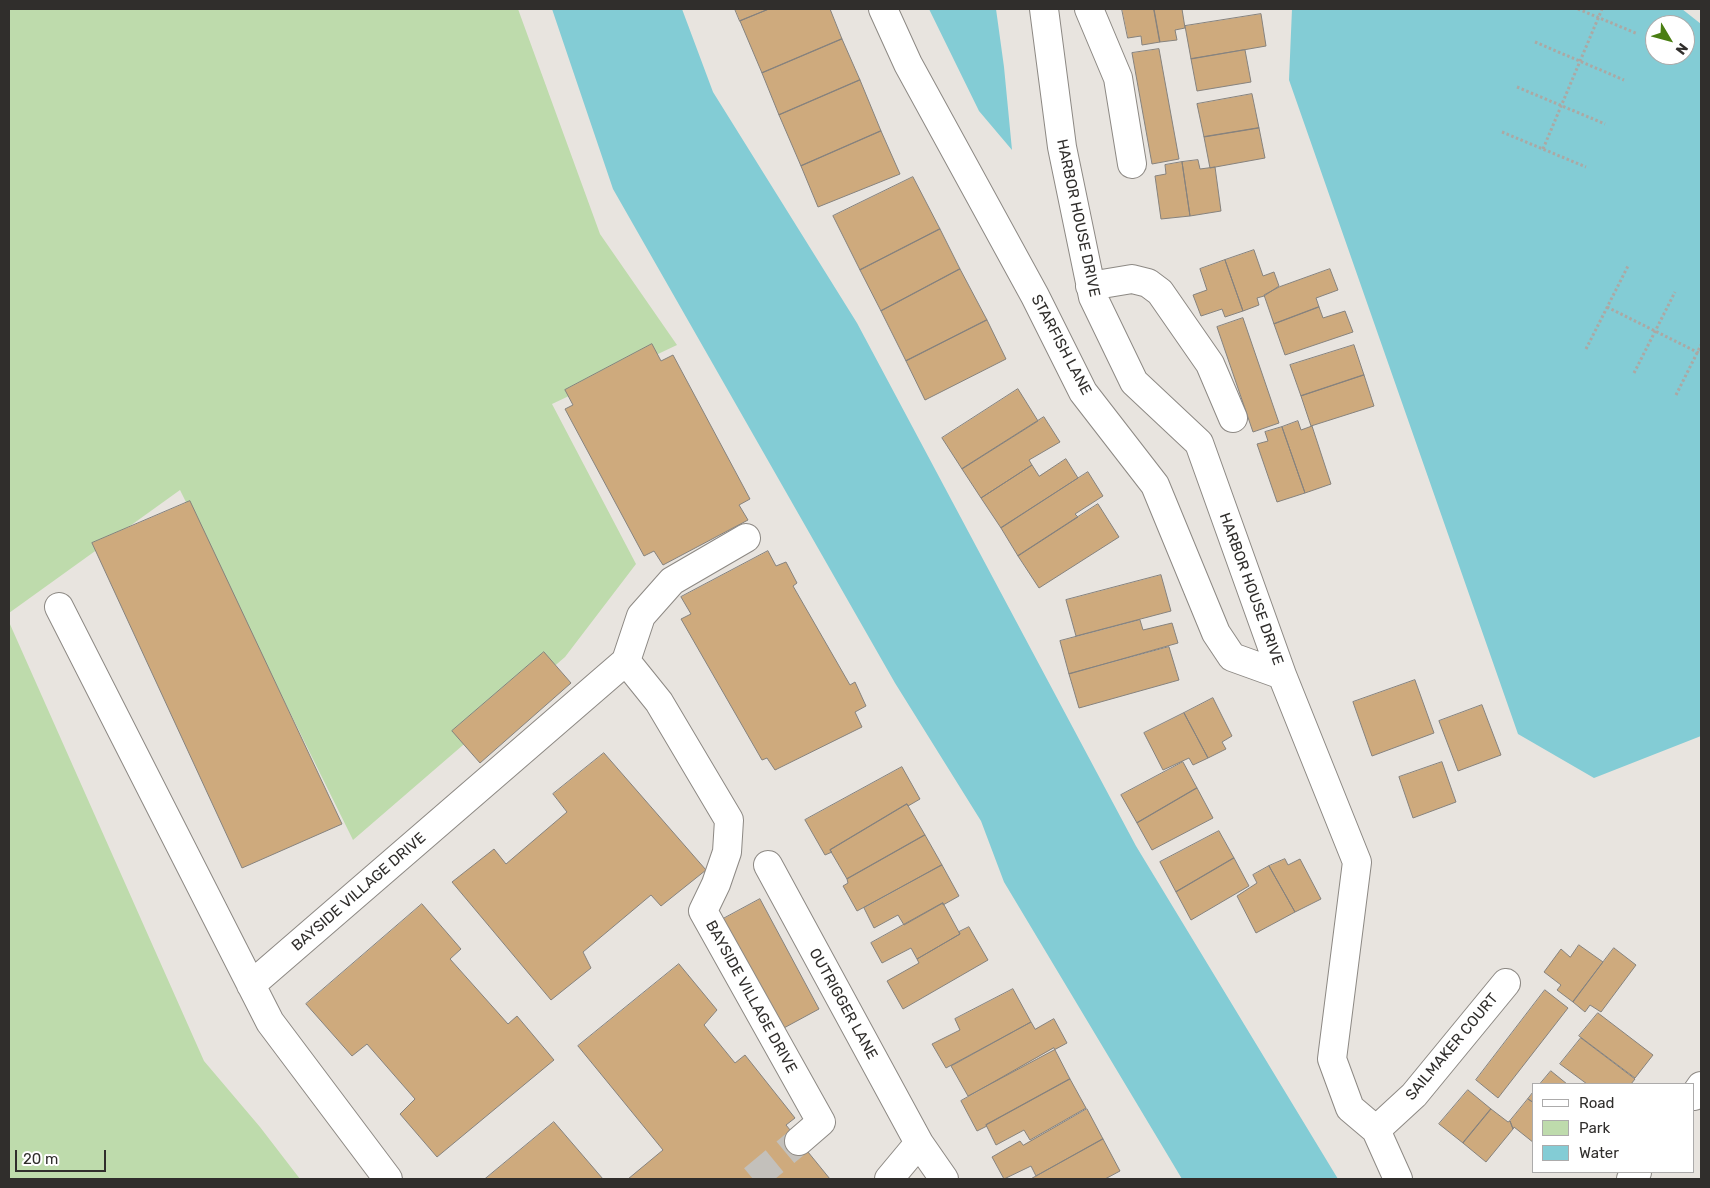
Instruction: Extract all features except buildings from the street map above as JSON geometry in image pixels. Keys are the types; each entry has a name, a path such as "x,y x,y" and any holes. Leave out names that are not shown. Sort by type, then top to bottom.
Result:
{"street":[{"name":"STARFISH LANE","path":"883,9 908,64 1031,288 1083,392 1155,485 1216,633 1232,657 1282,675"},
{"name":"HARBOR HOUSE DRIVE","path":"1044,9 1062,147 1092,296 1134,382 1199,443 1282,675 1357,862 1332,1059 1350,1108 1376,1130 1398,1179"},
{"path":"1089,9 1118,78 1132,164"},
{"path":"1090,286 1132,280 1148,283 1160,292 1210,364 1233,418"},
{"path":"626,661 641,616 672,581 746,538"},
{"path":"59,607 270,1022 388,1179"},
{"name":"BAYSIDE VILLAGE DRIVE","path":"251,985 626,661 659,702 729,820 727,852 716,884 703,911 821,1122 799,1140"},
{"name":"OUTRIGGER LANE","path":"768,865 919,1143 944,1179"},
{"name":"SAILMAKER COURT","path":"1376,1130 1414,1095 1506,983"},
{"path":"889,1179 919,1143"}],"path":[{"path":"1578,9 1638,34"},
{"path":"1543,149 1602,9"},
{"path":"1534,42 1624,80"},
{"path":"1517,87 1606,124"},
{"path":"1502,132 1586,167"},
{"path":"1586,349 1628,266"},
{"path":"1634,373 1674,292"},
{"path":"1607,307 1699,353"},
{"path":"1676,395 1699,353 1701,345"}],"green space":[{"path":"9,9 518,9 600,234 677,345 552,404 636,564 565,657 353,840 180,490 9,613"},
{"path":"9,622 204,1061 260,1127 300,1179 9,1179"}],"water":[{"path":"552,9 682,9 713,92 857,323 1136,846 1338,1179 1182,1179 1004,882 981,821 895,683 613,189"},
{"path":"929,9 996,9 1012,150 979,111"},
{"path":"1292,9 1682,9 1690,15 1645,15 1645,65 1695,65 1695,19 1701,24 1701,736 1594,778 1518,734 1289,80"}],"tunnel":[{"path":"753,1179 799,1141"}]}
